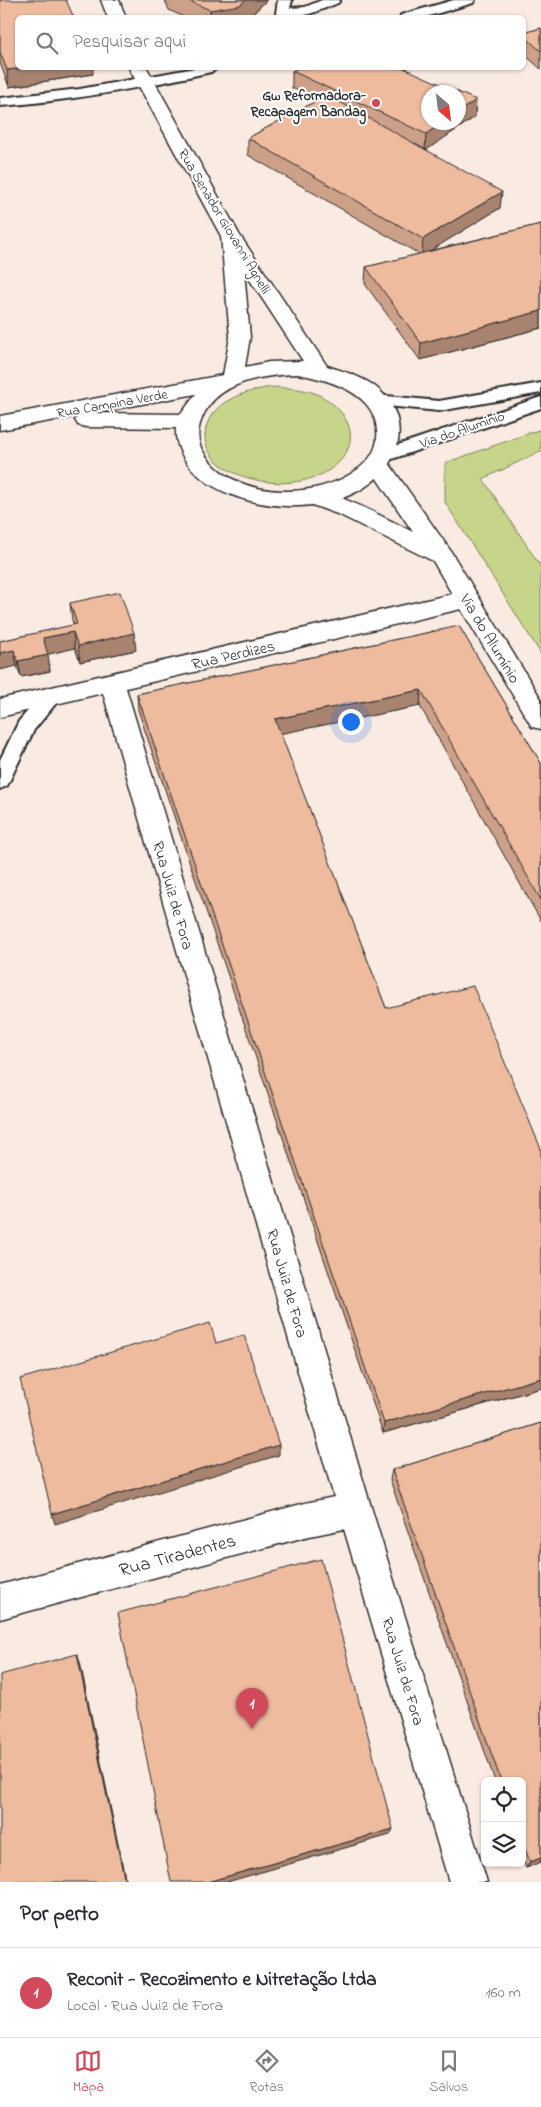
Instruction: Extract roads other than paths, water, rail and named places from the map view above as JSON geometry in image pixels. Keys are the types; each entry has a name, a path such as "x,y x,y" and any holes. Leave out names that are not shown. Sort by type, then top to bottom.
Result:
{"street":[{"path":"110,0 116,15"},
{"name":"Rua Senador Giovanni Agnelli","path":"142,75 229,234 319,370"},
{"path":"229,234 240,337 229,380"},
{"path":"275,368 319,370 341,376 360,387 376,400 387,418 390,437 381,460 362,479 339,490 312,498 282,499 251,494 224,484 204,470 191,452 187,432 192,413 205,396 229,380 253,371 275,368"},
{"name":"Rua Campina Verde","path":"0,425 229,380"},
{"name":"Rua Campina Verde","path":"0,425 68,420 190,421"},
{"name":"Via do Alumínio","path":"381,460 442,556 466,599 541,720"},
{"path":"312,498 348,510 442,556"},
{"name":"Rua Perdizes","path":"0,708 50,698 466,599"},
{"name":"Rua Juiz de Fora","path":"112,683 355,1510 468,1882"},
{"name":"Rua Tiradentes","path":"0,1602 305,1520 355,1510"}],"lane":[{"path":"285,0 283,13 308,11 333,0"},
{"path":"416,15 468,0"},
{"path":"0,102 36,100 142,75 191,70"},
{"path":"376,400 439,406 541,388"},
{"name":"Via do Aluminio","path":"381,460 541,402"},
{"path":"0,781 26,726 50,698"}],"place":[{"name":"Gw Reformadora- Recapagem Bandag","path":"376,103"},
{"name":"Reconit - Recozimento e Nitretação Ltda","path":"252,1729"}]}
